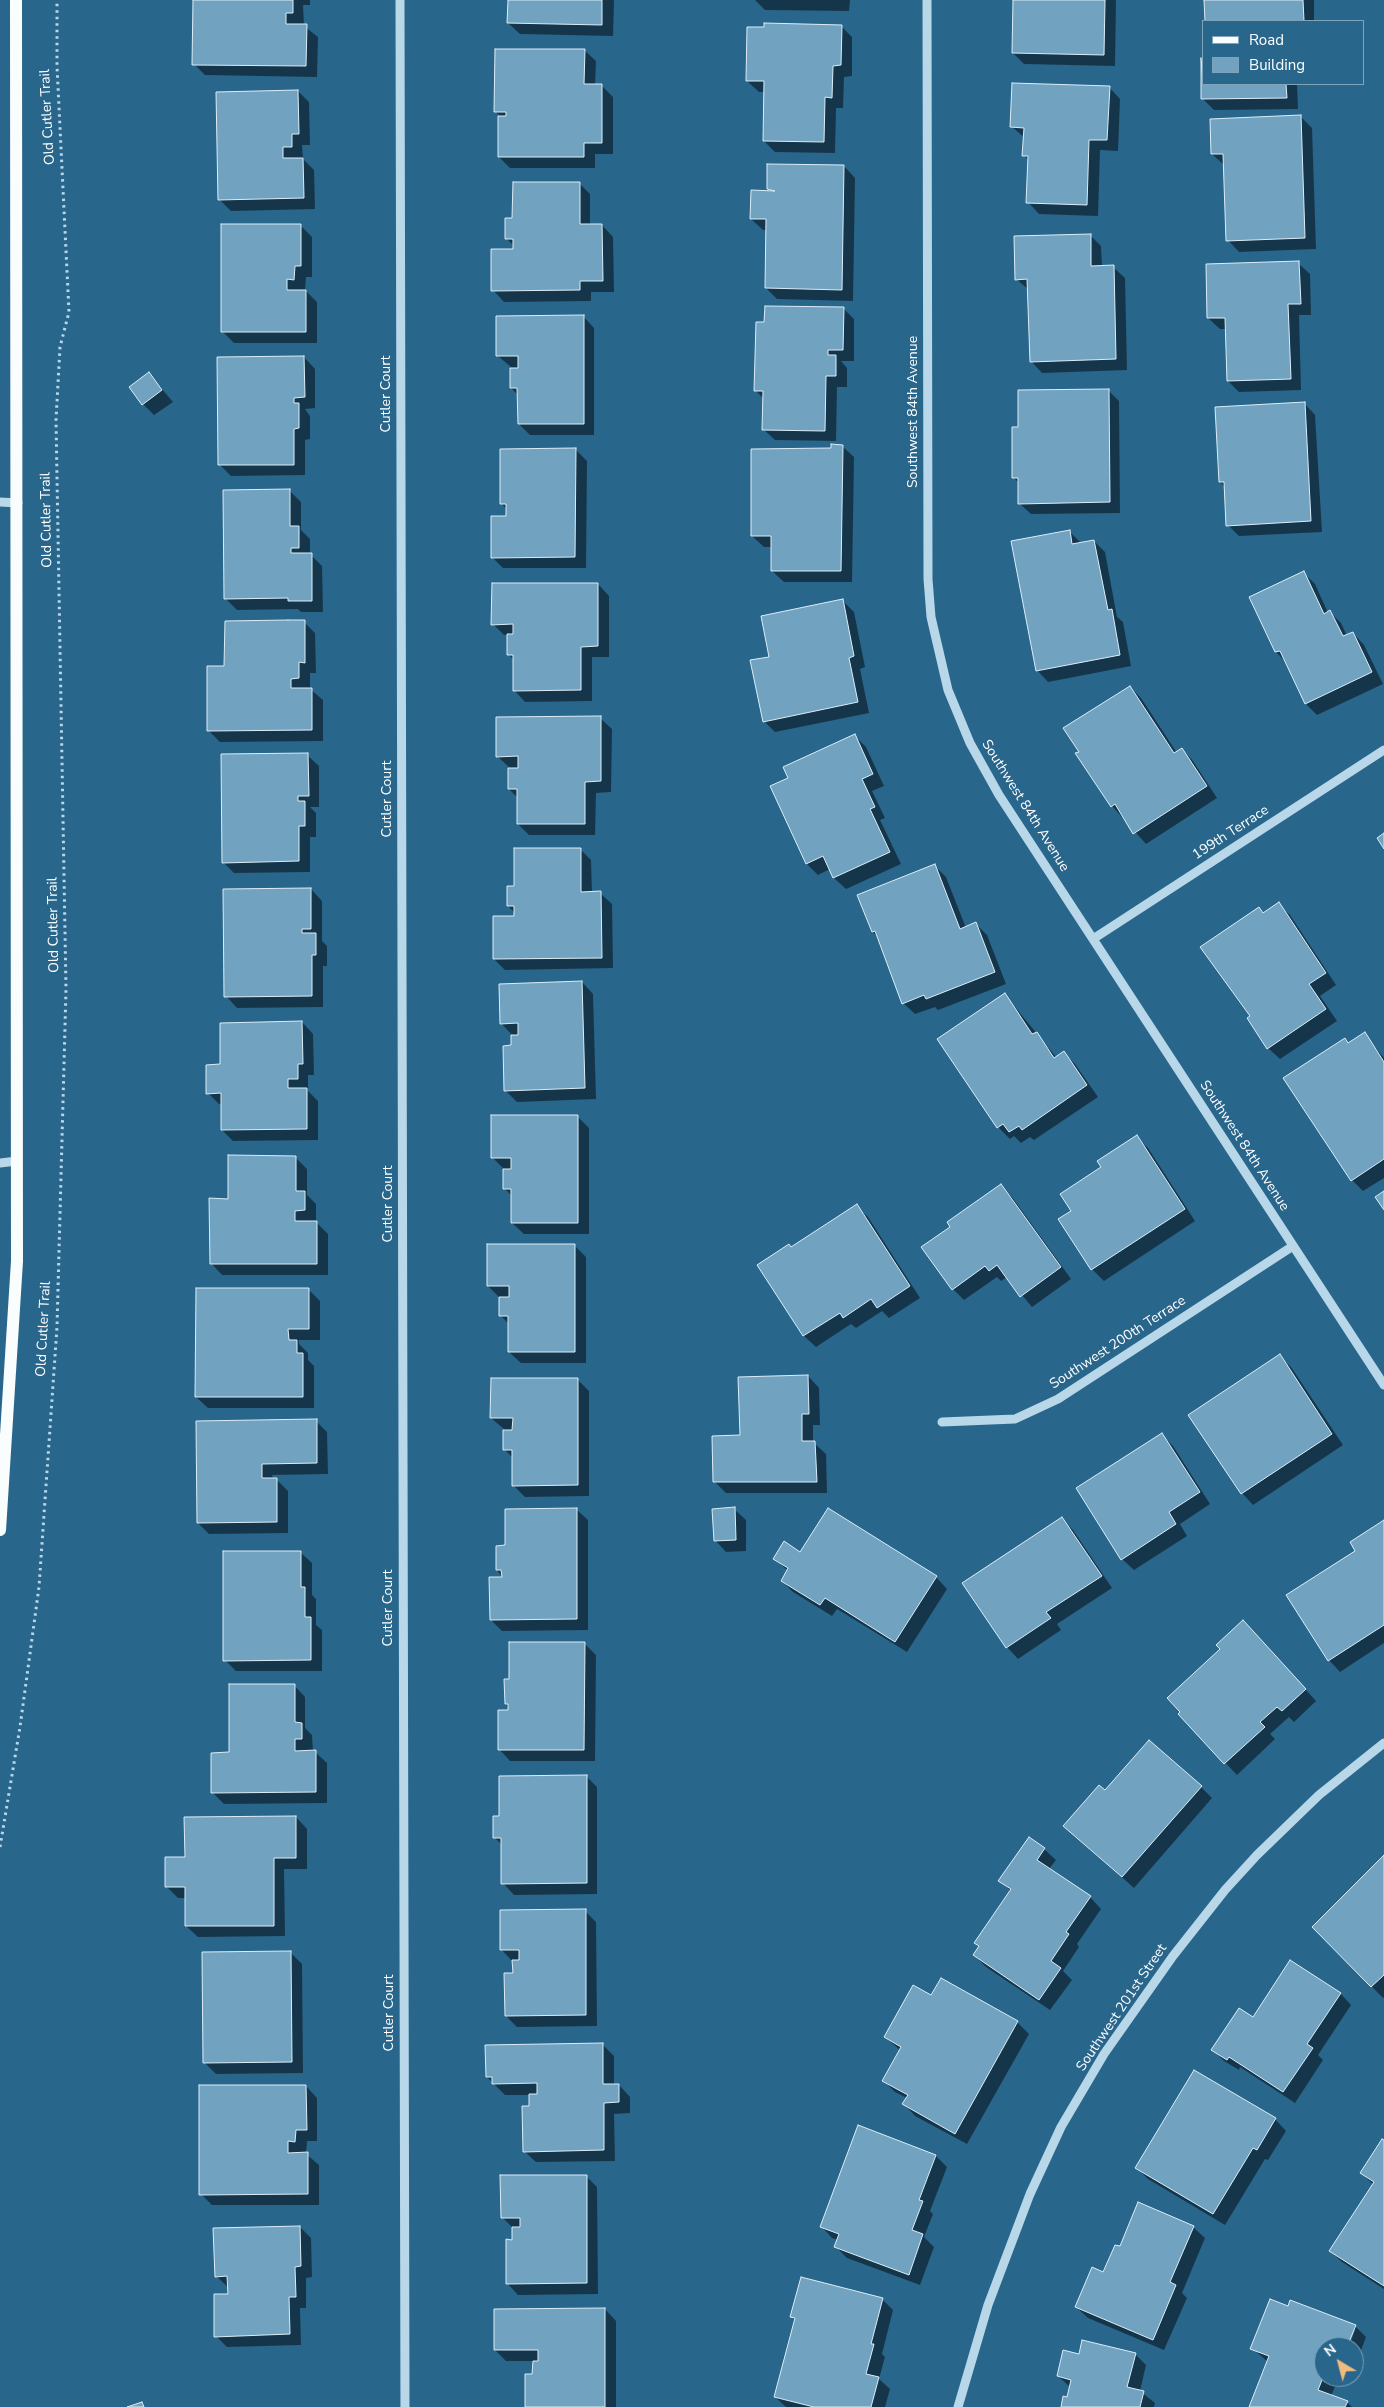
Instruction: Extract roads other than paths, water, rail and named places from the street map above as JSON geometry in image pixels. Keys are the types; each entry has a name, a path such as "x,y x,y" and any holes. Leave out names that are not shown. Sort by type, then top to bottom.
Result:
{"main road":[{"path":"0,1530 17,1261 18,503 16,0"}],"street":[{"name":"Cutler Court","path":"400,0 405,2407"},
{"name":"Southwest 84th Avenue","path":"927,0 928,579 931,617 948,690 970,743 999,795 1384,1385"},
{"path":"0,502 18,503"},
{"name":"199th Terrace","path":"1093,939 1384,750"},
{"path":"0,1163 17,1161"},
{"name":"Southwest 200th Terrace","path":"942,1422 1015,1419 1050,1404 1293,1246"},
{"name":"Southwest 201st Street","path":"958,2407 988,2305 1030,2194 1061,2127 1104,2054 1174,1956 1225,1890 1257,1855 1319,1794 1384,1743"}]}
